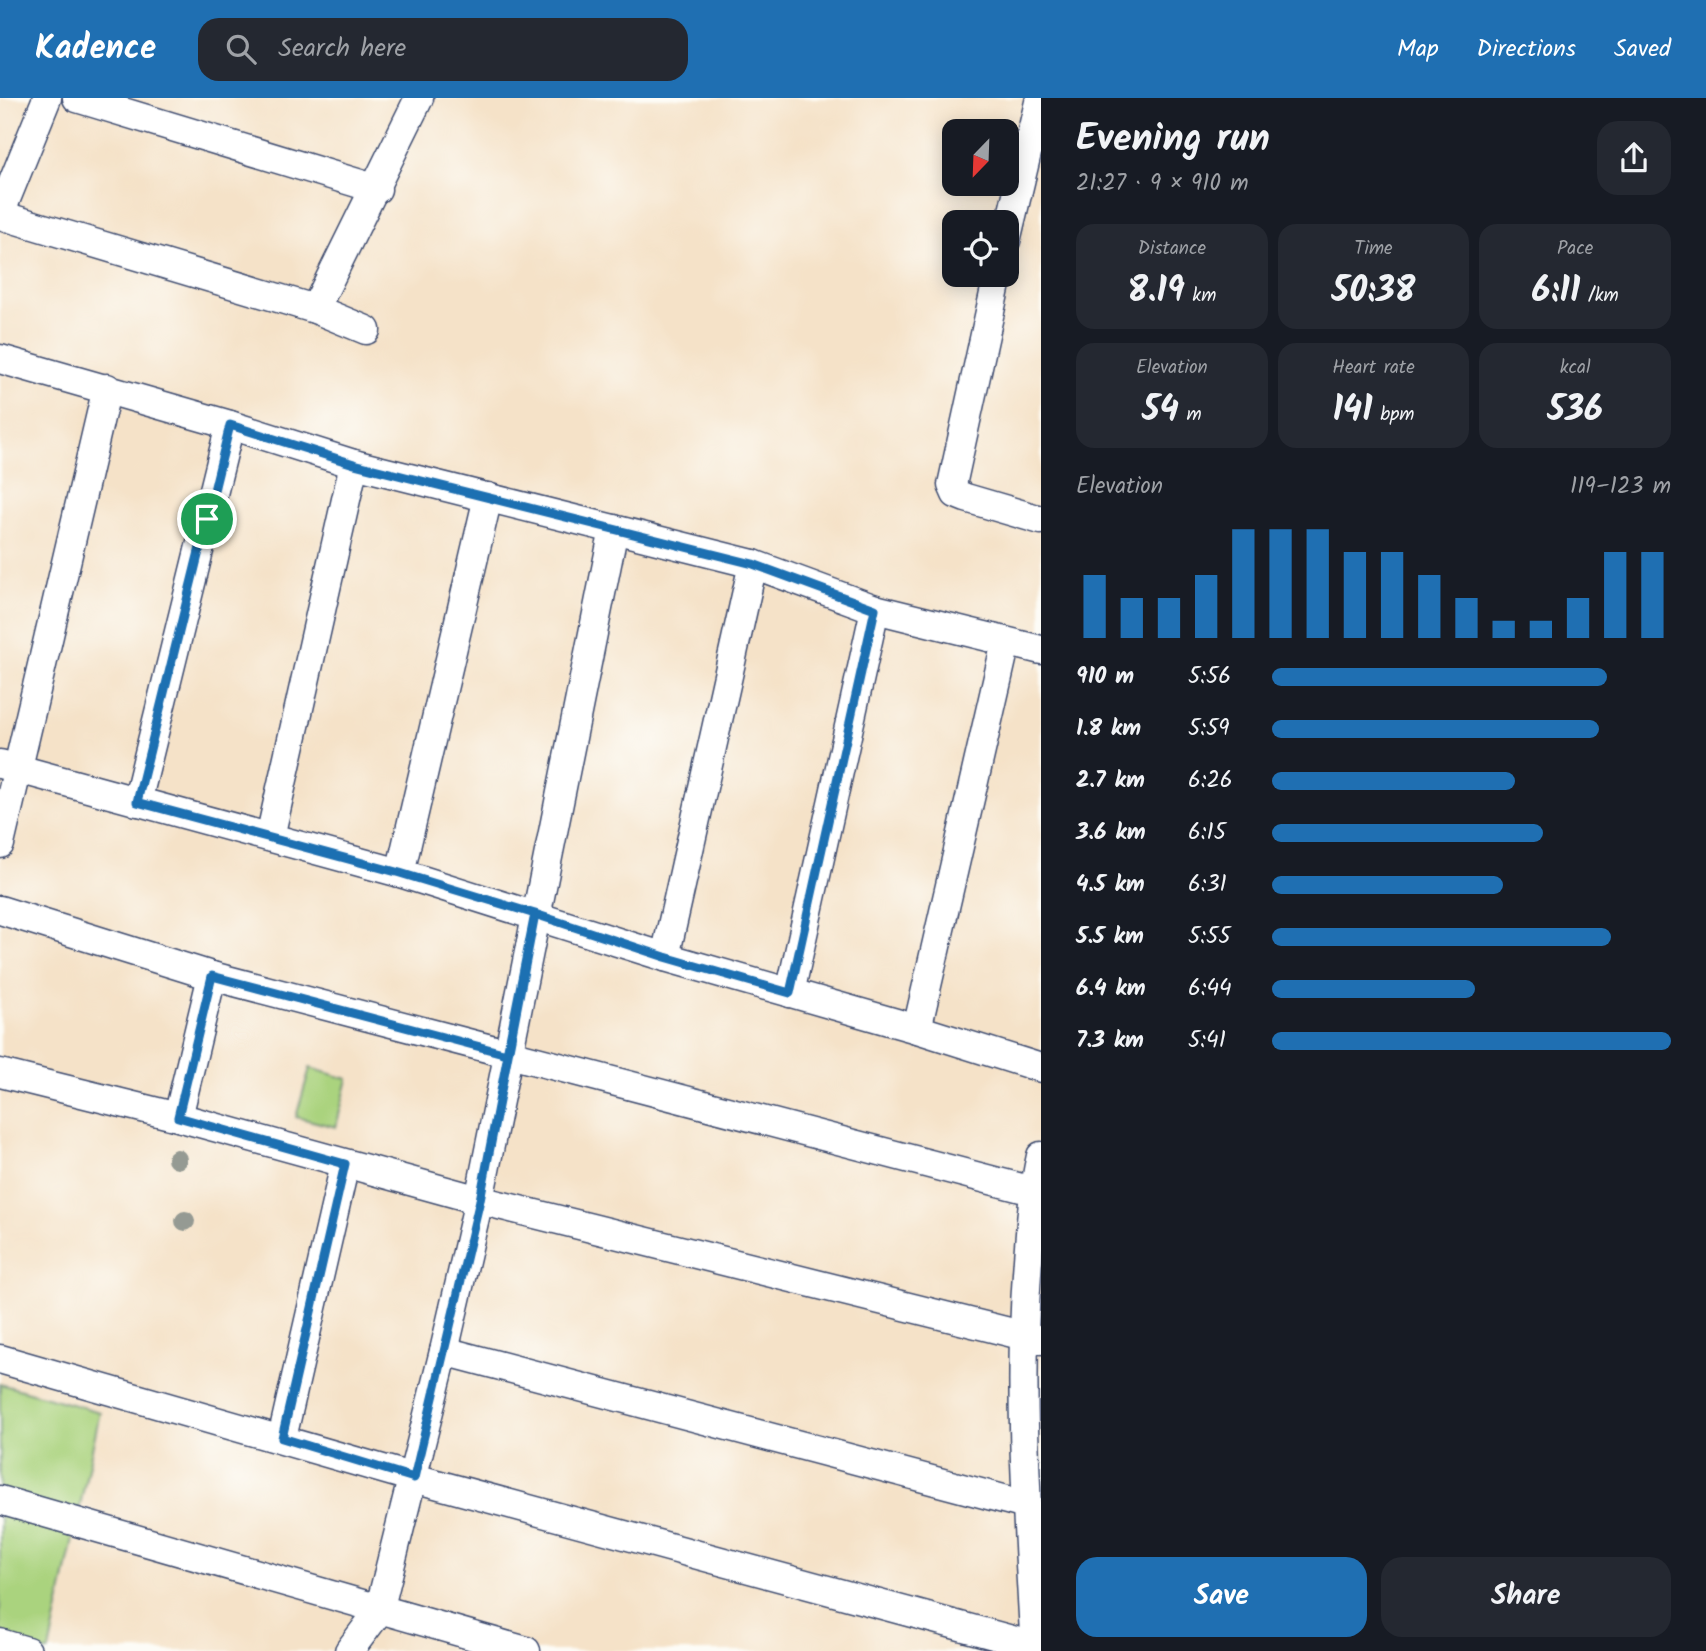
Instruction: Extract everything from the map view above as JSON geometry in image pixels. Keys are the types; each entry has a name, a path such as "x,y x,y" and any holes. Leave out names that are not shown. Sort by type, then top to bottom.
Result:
{"street":[{"path":"47,98 0,214 315,309 366,330"},
{"path":"77,98 377,189"},
{"path":"315,309 377,189 419,98"},
{"path":"1013,210 1040,98"},
{"path":"996,287 952,485 956,494 966,498 1041,520"},
{"path":"0,359 107,388 354,464 753,564 875,609 1041,650"},
{"path":"0,844 8,766 107,388"},
{"path":"137,802 230,425"},
{"path":"270,837 354,464"},
{"path":"400,873 488,497"},
{"path":"349,1651 379,1611 414,1478 480,1200 507,1054 614,529"},
{"path":"665,957 753,564"},
{"path":"790,993 875,609"},
{"path":"917,1029 1006,642"},
{"path":"8,766 400,873 665,957 917,1029 1041,1068"},
{"path":"0,910 212,976 1033,1191"},
{"path":"178,1117 212,976"},
{"path":"0,1073 178,1117 480,1200 1032,1338"},
{"path":"0,1359 414,1478 1035,1649 1026,1505 1032,1338 1033,1191 1041,1156"},
{"path":"282,1438 345,1164"},
{"path":"444,1351 1026,1505"},
{"path":"0,1500 379,1611 526,1651"},
{"path":"0,1643 27,1651"}],"green space":[{"path":"310,1068 348,1079 336,1127 296,1117"},
{"path":"0,1384 100,1412 49,1651 0,1651"}],"route":[{"path":"207,519 137,802 400,873 535,914 480,1200 414,1478 282,1438 345,1164 178,1117 212,976 507,1054 535,914 665,957 790,993 875,609 753,564 354,464 230,425 207,519"}]}
